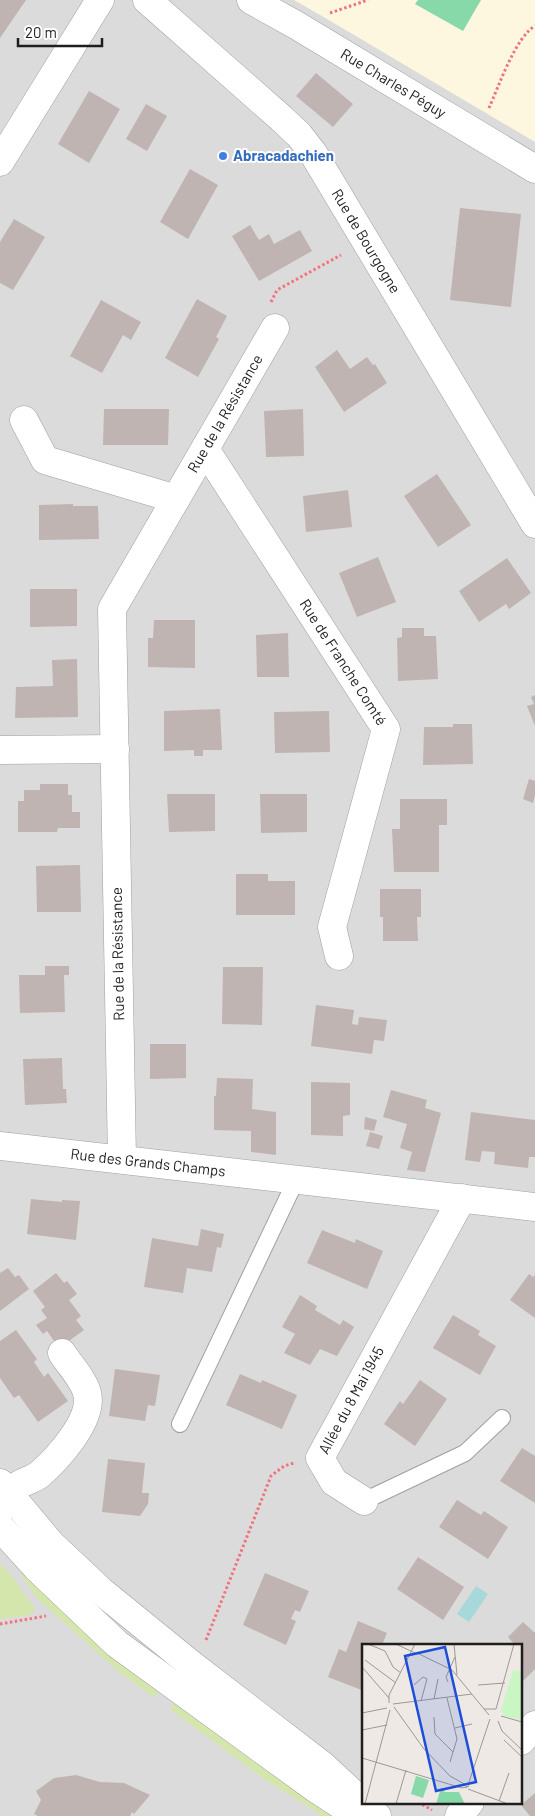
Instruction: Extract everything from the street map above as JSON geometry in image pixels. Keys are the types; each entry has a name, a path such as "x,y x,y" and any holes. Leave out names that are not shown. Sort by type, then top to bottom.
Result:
{"street":[{"path":"0,162 100,0"},
{"name":"Rue de Bourgogne","path":"147,0 299,135 313,152 535,524"},
{"name":"Rue Charles Péguy","path":"251,0 296,25 535,169"},
{"name":"Rue de la Résistance","path":"122,1159 112,609 275,328"},
{"path":"24,420 45,460 176,499"},
{"name":"Rue de Franche Comté","path":"205,449 386,729 332,926 339,956"},
{"path":"0,750 115,750"},
{"name":"Rue des Grands Champs","path":"0,1146 535,1207"},
{"name":"Allée du 8 Mai 1945","path":"364,1501 334,1482 320,1458 462,1198"},
{"path":"62,1354 87,1393 84,1415 78,1430 54,1461 38,1475 3,1496 101,1591 322,1765 362,1800"},
{"path":"0,1527 36,1568 117,1644 315,1788 358,1816 375,1814"},
{"path":"522,1740 535,1725"},
{"path":"366,1804 375,1814"},
{"path":"459,1816 468,1804"}],"lane":[{"path":"180,1424 296,1180"},
{"name":"Allée du 8 Mai 1945","path":"364,1501 465,1453 502,1418"}],"path":[{"path":"474,132 486,113 519,42 535,26"},
{"path":"275,328 268,306 277,290 365,241"},
{"path":"206,1641 271,1476 284,1466 320,1458"},
{"path":"0,1624 46,1616"}],"shaded area":[{"path":"0,0 535,0 535,1816 0,1816"},
{"path":"294,0 535,0 535,142 322,16"}],"green space":[{"path":"418,0 481,0 463,31 415,4"},
{"path":"0,1564 13,1578 35,1609 34,1612 29,1615 0,1619"},
{"path":"18,1568 159,1690 155,1698 118,1671 39,1600"},
{"path":"175,1701 340,1816 323,1816 264,1779 170,1709"}],"water":[{"path":"476,1586 488,1594 469,1622 457,1614"}],"building":[{"path":"0,0 26,0 0,38"},
{"path":"316,73 353,104 333,127 296,96"},
{"path":"89,91 120,109 89,163 58,144"},
{"path":"146,104 167,116 147,151 126,139"},
{"path":"190,169 218,185 188,239 160,222"},
{"path":"460,208 521,214 511,307 450,300"},
{"path":"14,219 45,237 13,290 0,283 0,242"},
{"path":"250,225 259,240 269,234 274,244 300,230 312,251 259,281 232,236"},
{"path":"197,299 227,316 216,337 219,339 198,377 165,358"},
{"path":"101,300 141,322 131,340 123,335 102,373 70,356"},
{"path":"337,350 350,369 367,357 373,365 375,364 387,383 344,412 315,367"},
{"path":"104,409 169,409 168,445 103,445"},
{"path":"303,409 304,456 266,457 264,411"},
{"path":"437,474 471,525 438,547 404,496"},
{"path":"348,490 352,527 306,532 303,496"},
{"path":"73,504 73,506 98,506 99,539 39,540 39,505"},
{"path":"378,557 396,602 357,617 339,573"},
{"path":"507,558 531,593 509,609 506,604 479,622 459,591"},
{"path":"30,589 77,589 77,626 30,627"},
{"path":"154,620 195,620 195,668 148,667 148,638 153,638"},
{"path":"402,628 424,628 424,636 436,636 438,679 398,681 397,638 402,637"},
{"path":"288,633 289,677 257,677 256,635"},
{"path":"77,659 78,717 15,718 16,687 53,686 52,660"},
{"path":"535,695 535,726 527,706 534,704 531,697"},
{"path":"220,709 222,750 203,750 203,756 194,756 194,750 164,751 164,711"},
{"path":"329,711 330,752 275,753 274,712"},
{"path":"453,724 472,724 473,764 423,765 424,727 453,727"},
{"path":"529,779 535,781 533,803 523,799"},
{"path":"40,784 68,784 68,795 72,795 72,812 80,812 80,828 58,828 57,832 18,832 18,801 24,801 24,790 40,790"},
{"path":"167,794 215,794 215,831 169,832"},
{"path":"260,794 307,794 307,832 261,833"},
{"path":"400,799 447,799 447,825 439,825 439,872 394,872 392,829 400,829"},
{"path":"80,865 81,912 37,912 36,866"},
{"path":"236,874 268,874 268,881 295,881 295,915 236,915"},
{"path":"380,889 421,889 421,917 417,917 418,941 383,941 383,917 380,917"},
{"path":"45,966 69,966 69,975 64,975 65,1012 20,1013 19,975 45,975"},
{"path":"223,967 263,967 262,1025 222,1024"},
{"path":"316,1005 354,1010 352,1024 358,1025 359,1017 387,1020 384,1041 374,1040 372,1054 311,1046"},
{"path":"150,1044 186,1044 186,1078 150,1079"},
{"path":"62,1058 63,1089 66,1089 67,1103 25,1105 23,1059"},
{"path":"217,1078 253,1079 252,1109 276,1112 276,1155 251,1152 251,1131 214,1130 214,1096 216,1096"},
{"path":"311,1082 350,1083 350,1115 343,1116 343,1136 311,1135"},
{"path":"391,1090 427,1100 425,1108 441,1113 425,1172 407,1170 412,1152 400,1148 407,1124 383,1117"},
{"path":"471,1112 535,1120 535,1157 529,1157 528,1168 494,1164 495,1152 482,1151 480,1162 465,1160"},
{"path":"365,1117 377,1120 374,1131 364,1129"},
{"path":"370,1132 383,1136 379,1149 366,1146"},
{"path":"31,1199 62,1202 62,1200 80,1201 76,1240 27,1234"},
{"path":"201,1229 224,1234 221,1248 217,1247 212,1272 187,1268 183,1293 144,1287 152,1238 198,1246"},
{"path":"322,1230 355,1243 356,1239 383,1251 367,1289 307,1263"},
{"path":"8,1268 15,1277 19,1275 29,1289 0,1311 0,1273"},
{"path":"56,1273 64,1283 67,1281 77,1294 69,1300 81,1316 76,1320 84,1330 59,1348 47,1331 43,1334 36,1325 47,1318 41,1310 45,1307 33,1291"},
{"path":"529,1274 533,1277 535,1275 535,1318 510,1300"},
{"path":"300,1295 317,1306 315,1310 340,1325 343,1320 354,1327 337,1356 320,1349 310,1365 284,1353 295,1334 282,1327"},
{"path":"453,1315 480,1331 478,1335 496,1346 480,1375 433,1348"},
{"path":"16,1330 37,1359 34,1362 44,1377 48,1373 68,1401 38,1422 19,1395 14,1398 0,1378 0,1341"},
{"path":"115,1369 160,1375 155,1406 148,1405 145,1421 109,1416"},
{"path":"240,1374 261,1383 262,1380 297,1395 282,1429 226,1405"},
{"path":"420,1380 447,1399 415,1446 384,1424 400,1401 403,1404"},
{"path":"522,1448 535,1456 535,1503 500,1481"},
{"path":"108,1459 145,1463 142,1493 149,1493 148,1504 140,1516 102,1512"},
{"path":"457,1500 481,1515 484,1511 508,1527 488,1559 439,1527"},
{"path":"418,1557 464,1587 443,1620 397,1589"},
{"path":"265,1573 309,1591 300,1612 295,1610 291,1619 296,1621 286,1645 243,1625"},
{"path":"358,1621 387,1633 382,1644 362,1644 362,1690 328,1677 339,1649 346,1652"},
{"path":"523,1622 535,1633 535,1669 522,1682 522,1644 514,1644 508,1637"},
{"path":"76,1775 100,1782 124,1783 150,1795 134,1814 132,1812 130,1816 38,1816 34,1814 41,1800 36,1791 54,1778"},
{"path":"535,1793 535,1816 530,1816 521,1805"}],"place":[{"name":"Abracadachien","path":"223,156"}]}
